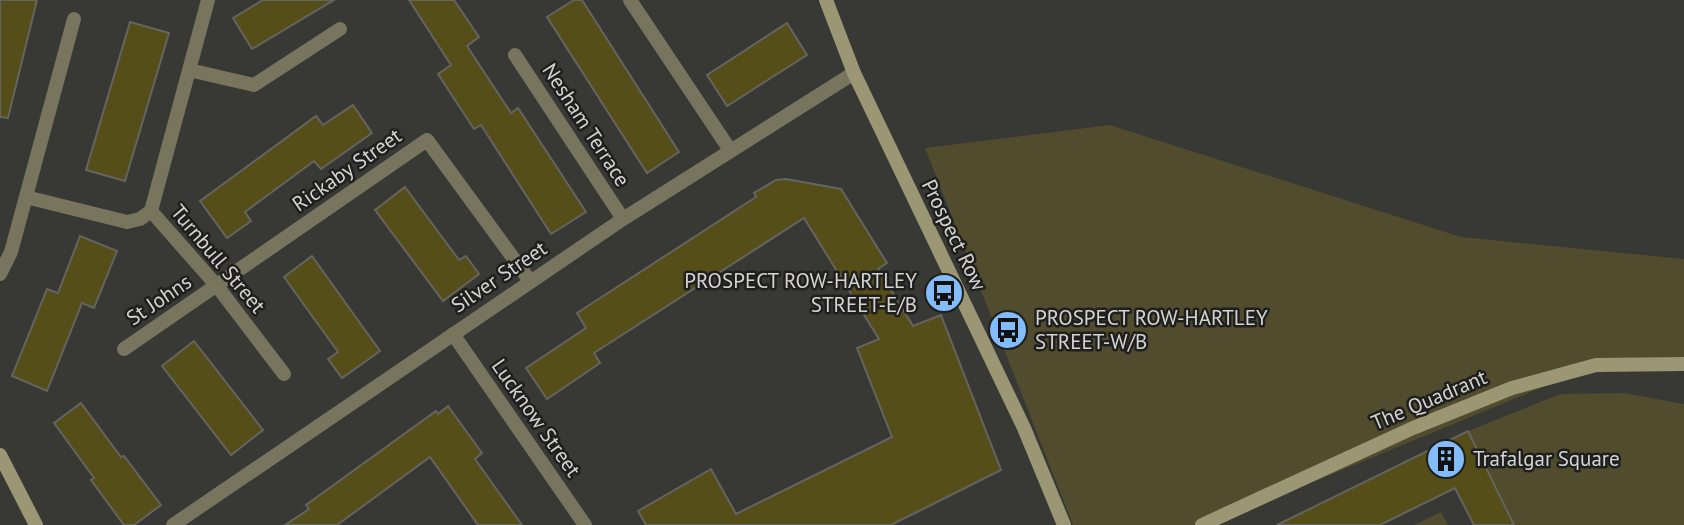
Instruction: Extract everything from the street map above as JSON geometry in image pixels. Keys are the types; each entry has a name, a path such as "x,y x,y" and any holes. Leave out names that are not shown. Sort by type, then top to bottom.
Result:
{"street":[{"name":"Turnbull Street","path":"208,0 151,211 217,286 284,374"},
{"path":"630,0 730,150"},
{"name":"Prospect Row","path":"826,0 854,73 1024,428 1064,525"},
{"path":"0,274 11,252 74,19"},
{"path":"189,70 254,85 340,30"},
{"name":"Nesham Terrace","path":"515,55 623,219"},
{"name":"Silver Street","path":"176,524 623,219 854,73"},
{"name":"Rickaby Street","path":"217,286 427,140 530,281"},
{"path":"26,197 127,222 140,219 151,211"},
{"name":"St Johns","path":"124,349 217,286"},
{"name":"Lucknow Street","path":"453,334 584,525"},
{"name":"The Quadrant","path":"1202,525 1413,428 1512,388 1596,365 1684,364"},
{"path":"0,455 36,525"}],"shaded area":[{"path":"1110,125 1461,237 1684,259 1684,364 1596,365 1209,525 1073,525 925,148"},
{"path":"1624,393 1684,404 1684,525 1514,525 1468,431 1560,394"},
{"path":"1441,512 1448,525 1414,525"}],"building":[{"path":"0,0 37,0 8,118 0,117"},
{"path":"263,0 334,0 252,49 233,18"},
{"path":"409,0 454,0 479,37 467,46 511,113 518,108 586,212 551,234 481,125 474,129 438,74 451,65"},
{"path":"574,0 582,0 679,152 647,173 547,17"},
{"path":"130,22 169,33 125,181 86,170"},
{"path":"787,23 807,55 727,106 707,75"},
{"path":"353,105 372,133 321,169 314,161 245,212 251,221 227,238 200,201 316,116 323,125"},
{"path":"786,179 841,189 887,263 878,269 913,326 941,315 1001,470 891,525 646,525 638,511 711,469 736,514 892,437 857,348 879,339 804,218 594,353 600,363 547,399 526,368 586,328 577,313 756,197 754,193 776,180"},
{"path":"405,187 459,260 466,256 479,274 443,301 375,210"},
{"path":"80,236 117,251 94,308 82,303 47,391 12,376 47,289 58,293"},
{"path":"312,256 380,351 342,378 328,359 338,352 284,277"},
{"path":"194,341 263,430 231,455 162,366"},
{"path":"81,403 161,505 134,525 124,525 54,423"},
{"path":"448,406 482,453 475,459 522,525 478,525 430,457 337,525 285,525 309,509 306,505 436,411 438,414"},
{"name":"Trafalgar Square","path":"1468,431 1514,525 1474,525 1455,488 1380,525 1277,525"}],"place":[{"name":"PROSPECT ROW-HARTLEY STREET-E/B","path":"944,293"},
{"name":"PROSPECT ROW-HARTLEY STREET-W/B","path":"1008,330"},
{"name":"Trafalgar Square","path":"1446,459"}]}
